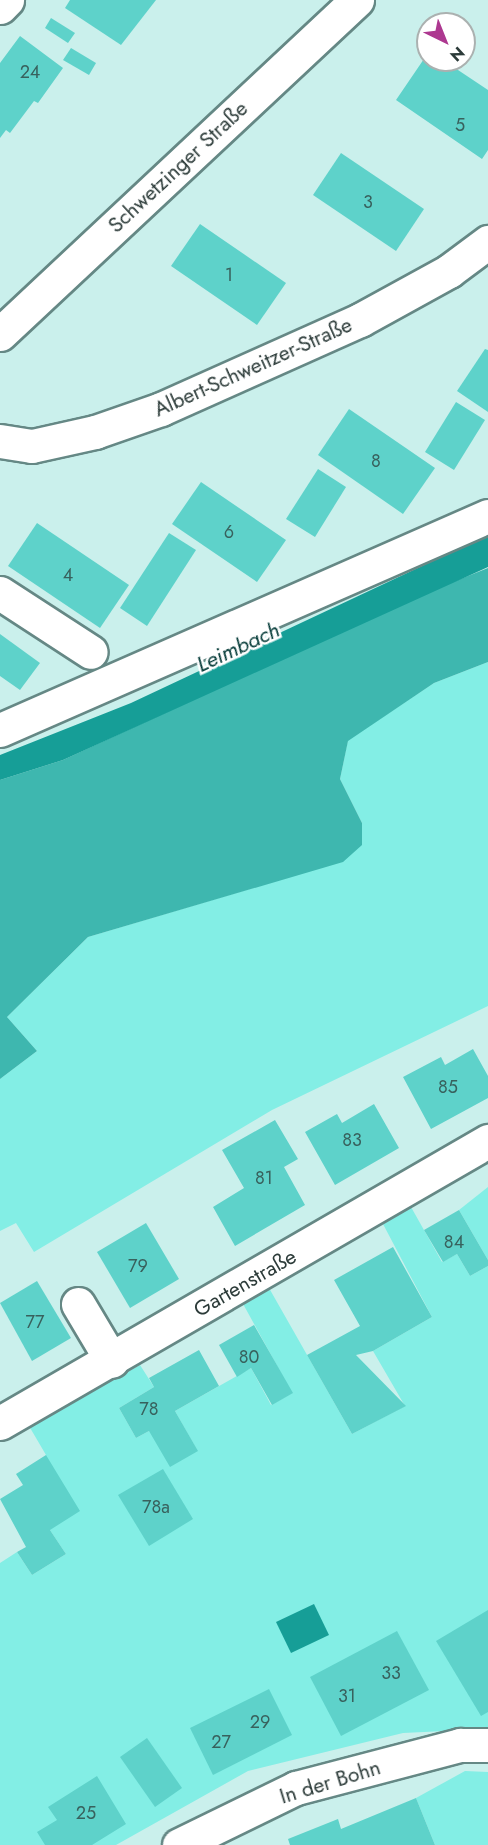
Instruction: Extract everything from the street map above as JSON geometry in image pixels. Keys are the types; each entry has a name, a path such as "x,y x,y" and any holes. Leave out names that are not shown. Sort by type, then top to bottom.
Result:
{"street":[{"path":"0,8 7,0"},
{"name":"Schwetzinger Straße","path":"0,334 357,0"},
{"name":"Albert-Schweitzer-Straße","path":"0,441 32,446 95,432 161,409 360,320 449,271 488,242"},
{"path":"0,730 488,516"},
{"path":"0,593 91,652"},
{"name":"Gartenstraße","path":"0,1423 112,1361 488,1142"},
{"path":"78,1304 112,1361"},
{"name":"In der Bohn","path":"179,1845 296,1788 460,1745 488,1745"}],"shaded area":[{"path":"488,535 488,567 63,760 0,780 0,755 131,703"},
{"path":"488,568 488,662 434,683 348,741 340,779 362,823 362,845 343,862 88,937 7,1017 37,1051 0,1079 0,780 63,760 418,596"},
{"path":"488,662 488,1006 272,1110 34,1252 16,1223 0,1231 0,1079 37,1051 7,1017 88,937 343,861 362,823 340,779 348,740 434,683"},
{"path":"488,1187 488,1260 459,1210"},
{"path":"411,1207 442,1262 457,1254 470,1276 488,1266 488,1729 403,1733 248,1771 116,1845 0,1845 0,1563 17,1552 32,1575 66,1554 50,1530 46,1455 29,1426 140,1365 154,1387 119,1408 136,1438 149,1431 197,1450 175,1411 251,1368 271,1405 292,1393 242,1302 269,1288 352,1434 405,1406 373,1351 432,1317 383,1224"},
{"path":"314,1604 329,1635 291,1653 276,1622"},
{"path":"465,1771 488,1772 488,1845 435,1845 416,1798"}],"building":[{"path":"70,0 156,0 121,45 65,8"},
{"path":"51,18 75,33 68,43 45,28"},
{"path":"20,36 63,68 38,103 34,101 10,133 6,130 0,138 0,63"},
{"path":"71,48 96,63 89,75 63,60"},
{"path":"416,71 461,72 488,90 488,150 482,159 396,100"},
{"path":"341,153 424,209 396,251 313,195"},
{"path":"200,224 286,283 257,325 171,266"},
{"path":"485,349 488,350 488,412 457,391"},
{"path":"456,402 485,420 454,470 425,452"},
{"path":"349,409 435,468 403,514 318,455"},
{"path":"318,469 346,487 315,537 286,519"},
{"path":"201,482 286,540 257,582 172,524"},
{"path":"37,523 129,585 100,628 8,566"},
{"path":"169,533 196,550 147,626 120,608"},
{"path":"0,634 40,663 20,690 0,676"},
{"path":"473,1049 488,1076 488,1098 431,1129 403,1077 441,1057 445,1065"},
{"path":"374,1104 399,1148 335,1185 305,1132 337,1114 342,1123"},
{"path":"275,1120 298,1159 284,1167 305,1205 235,1246 213,1207 244,1188 222,1150"},
{"path":"459,1210 488,1260 488,1266 470,1276 457,1254 443,1262 424,1230"},
{"path":"146,1223 179,1279 130,1308 97,1252"},
{"path":"393,1247 432,1317 373,1351 356,1355 406,1406 352,1434 307,1355 360,1326 334,1280"},
{"path":"37,1281 71,1338 32,1361 0,1303"},
{"path":"254,1325 293,1393 272,1405 251,1368 237,1377 219,1345"},
{"path":"199,1350 219,1386 175,1411 198,1451 170,1467 149,1431 136,1438 119,1408 154,1387 149,1378"},
{"path":"46,1455 80,1511 50,1530 66,1554 32,1575 17,1552 26,1547 0,1499 23,1485 16,1474"},
{"path":"163,1469 193,1519 149,1546 118,1495"},
{"path":"488,1610 488,1712 481,1716 436,1641"},
{"path":"397,1631 429,1690 341,1736 310,1677"},
{"path":"269,1689 292,1735 213,1775 190,1728"},
{"path":"147,1738 182,1788 155,1807 120,1757"},
{"path":"97,1776 126,1824 92,1845 45,1845 37,1832 57,1820 48,1807"},
{"path":"416,1798 435,1845 290,1845 288,1839 338,1819 341,1829"}],"water label":[{"name":"Leimbach","path":"238,647"}]}
